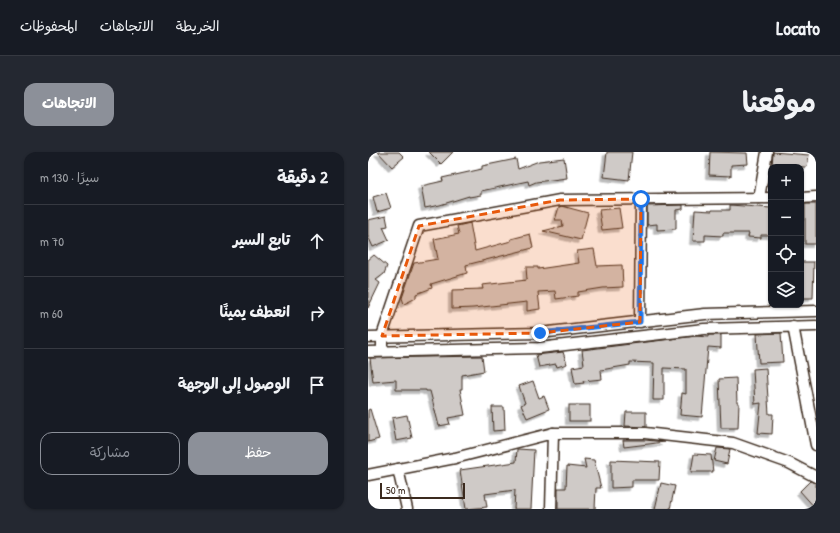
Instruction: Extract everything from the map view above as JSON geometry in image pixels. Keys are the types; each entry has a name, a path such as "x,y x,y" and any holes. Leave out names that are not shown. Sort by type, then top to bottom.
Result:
{"street":[{"path":"759,198 767,152"},
{"path":"804,198 816,197"},
{"path":"382,350 382,336 419,226 560,200 768,198"},
{"path":"640,322 641,199"},
{"path":"368,337 540,333 705,314 816,311"},
{"path":"793,326 816,445"},
{"path":"368,352 382,350 539,348 704,329 816,326"},
{"path":"368,475 455,458 553,433 645,432 733,443 789,463 816,477"},
{"path":"551,509 553,433"},
{"path":"398,469 407,509"}],"highlighted area":[{"path":"641,199 640,322 540,333 382,336 419,226 560,200"}],"building":[{"path":"378,152 399,152 404,157 392,167"},
{"path":"429,152 453,152 441,164"},
{"path":"607,152 632,152 629,180 604,177"},
{"path":"710,152 747,153 748,164 731,165 731,176 709,175"},
{"path":"773,152 809,155 807,167 804,167 804,164 772,164"},
{"path":"564,158 567,178 536,182 529,185 528,181 481,191 481,195 469,196 425,208 421,186 443,181 442,178 482,169 482,166 516,159 518,169 539,161"},
{"path":"386,193 391,208 377,212 373,197"},
{"path":"805,204 816,204 816,244 805,244"},
{"path":"683,205 683,209 676,210 676,229 657,230 657,224 647,225 647,206"},
{"path":"730,205 768,208 768,235 761,235 761,238 748,237 749,233 723,233 723,236 705,235 705,241 693,241 695,210 730,210"},
{"path":"562,206 588,213 581,240 543,231 563,226 562,220 555,220 559,207"},
{"path":"619,208 622,228 602,230 599,210"},
{"path":"386,216 388,226 383,227 389,240 373,247 368,236 368,220"},
{"path":"470,223 475,251 530,234 533,248 466,265 467,273 431,284 432,288 416,294 416,298 404,304 402,298 414,263 438,259 434,239 459,234 457,226"},
{"path":"594,249 597,266 622,265 623,287 603,288 578,292 578,296 556,299 555,291 538,292 540,309 527,311 527,302 452,309 452,290 483,289 482,285 527,280 526,267 538,267 538,269 579,263 577,251"},
{"path":"374,255 387,266 384,274 376,280 380,283 368,308 368,260"},
{"path":"804,262 814,262 813,298 804,298"},
{"path":"781,333 783,362 759,363 757,334"},
{"path":"708,335 721,335 721,348 708,347 702,417 680,415 682,393 686,394 686,369 664,368 664,400 653,400 654,363 630,362 630,365 601,370 602,379 583,381 584,383 575,384 572,367 584,365 582,350 696,336 708,337"},
{"path":"563,352 567,364 557,367 556,364 539,367 536,355"},
{"path":"482,356 484,371 462,375 462,389 460,389 465,415 448,418 450,424 439,426 430,391 396,390 396,380 373,382 370,358"},
{"path":"766,368 769,414 773,414 772,434 758,433 761,403 755,404 753,369"},
{"path":"736,378 737,403 739,403 738,428 721,428 719,379"},
{"path":"533,381 539,398 544,396 549,409 527,418 521,405 525,403 519,386"},
{"path":"569,405 590,405 590,421 569,421"},
{"path":"492,407 504,407 505,430 493,431"},
{"path":"370,409 379,439 368,442 368,410"},
{"path":"626,412 646,412 646,427 625,426"},
{"path":"407,415 412,438 396,441 392,418"},
{"path":"623,440 645,440 665,442 624,447"},
{"path":"717,448 730,449 727,464 714,461"},
{"path":"517,449 534,450 531,509 514,509 515,490 485,494 487,507 466,509 460,470 516,462"},
{"path":"694,454 711,455 713,472 691,472"},
{"path":"584,459 594,460 601,488 596,488 595,509 558,509 558,488 566,488 567,466 586,468"},
{"path":"611,460 660,462 659,480 632,480 632,487 611,488"},
{"path":"810,481 816,483 816,509 800,491"},
{"path":"661,483 675,486 670,509 655,509"}],"route":[{"path":"540,333 640,322 641,199"}]}
